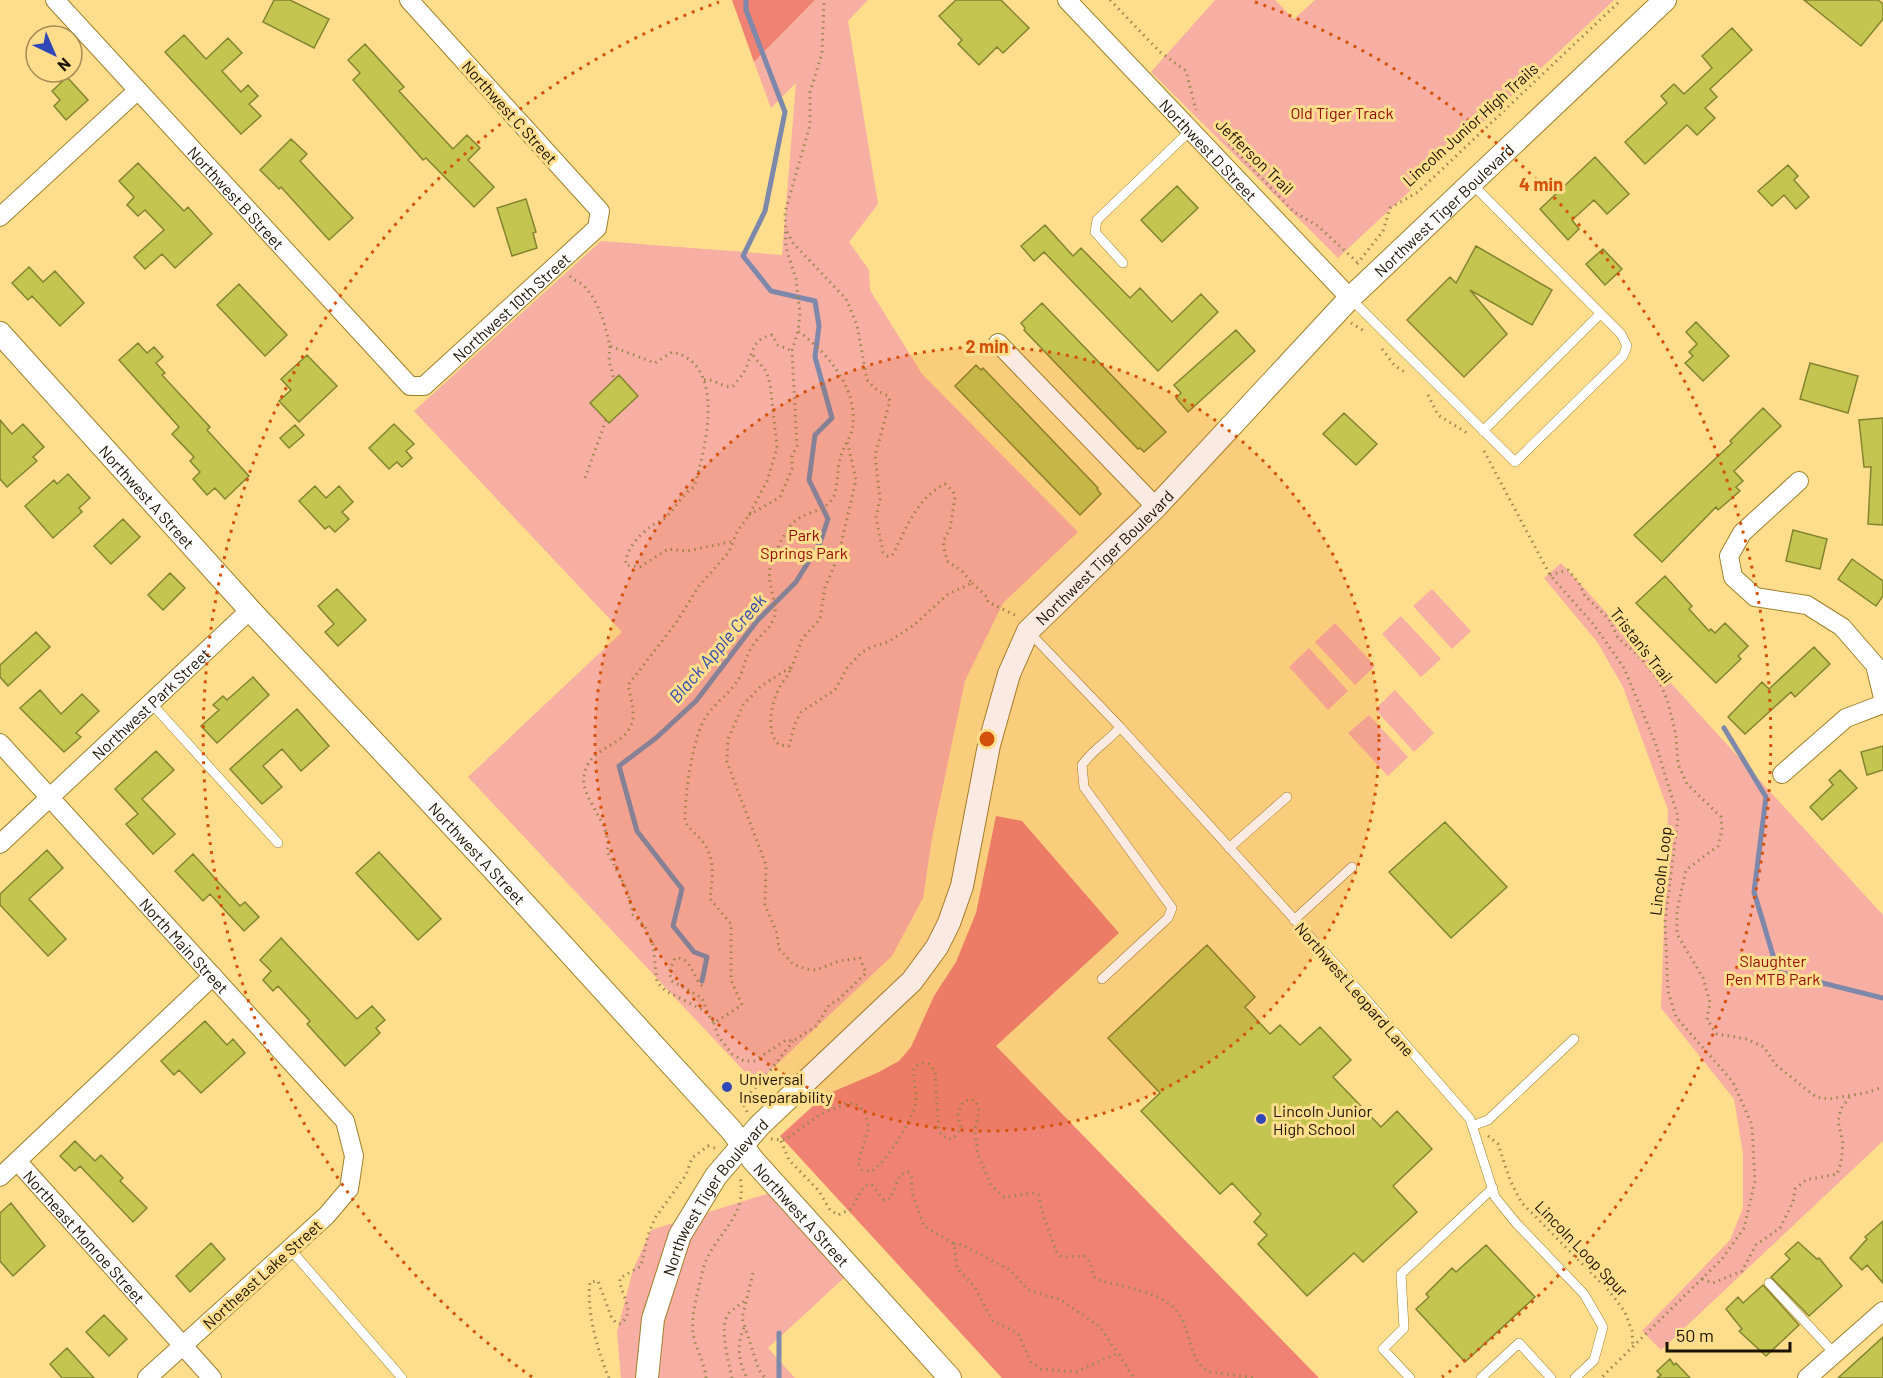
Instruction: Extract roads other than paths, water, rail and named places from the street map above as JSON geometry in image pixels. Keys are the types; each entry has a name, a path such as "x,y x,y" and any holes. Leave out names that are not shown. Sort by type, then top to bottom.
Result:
{"street":[{"name":"Northwest B Street","path":"55,0 410,386 424,386"},
{"name":"Northwest C Street","path":"409,0 600,211 597,228"},
{"name":"Northwest D Street","path":"1067,0 1350,298"},
{"name":"Northwest Tiger Boulevard","path":"647,1378 653,1319 680,1235 716,1176 741,1144 912,981 937,947 950,923 962,886 988,745 1024,624 1156,507 1350,298 1665,0"},
{"path":"0,217 138,90"},
{"name":"Northwest 10th Street","path":"424,386 597,228"},
{"name":"Northwest A Street","path":"0,333 250,610 492,868 950,1378"},
{"path":"998,343 1156,507"},
{"path":"1799,481 1742,532 1729,556 1733,577 1755,597 1807,605 1842,627 1875,665 1883,698"},
{"name":"Northwest Park Street","path":"0,844 250,610"},
{"path":"1782,774 1846,718 1883,704"},
{"name":"North Main Street","path":"0,743 345,1121 354,1156"},
{"name":"Northeast Monroe Street","path":"212,1378 18,1162 213,975"},
{"name":"Northeast Lake Street","path":"147,1378 326,1216 349,1189 354,1156"},
{"path":"0,1177 18,1162"},
{"path":"1807,1378 1883,1311"}],"lane":[{"path":"1123,263 1095,232 1096,220 1191,130"},
{"path":"1350,298 1515,462 1623,356 1627,346 1621,334 1472,183"},
{"path":"1483,431 1600,314"},
{"name":"Northwest Leopard Lane","path":"1024,624 1294,920 1470,1119 1495,1197 1516,1223 1584,1294 1603,1327 1594,1360 1575,1378"},
{"path":"151,703 278,843"},
{"path":"1102,979 1168,918 1172,908 1084,787 1082,765 1094,748 1112,736 1120,727"},
{"path":"1229,848 1287,797"},
{"path":"1294,920 1352,867"},
{"path":"1472,1126 1488,1120 1574,1038"},
{"path":"1410,1378 1383,1349 1404,1328 1401,1274 1493,1188"},
{"path":"290,1249 402,1378"},
{"path":"1769,1283 1835,1354"},
{"path":"1481,1378 1519,1343 1551,1378"}],"waterway":[{"name":"Black Apple Creek","path":"702,981 707,957 694,952 673,926 682,889 637,831 619,766 656,738 696,701 757,621 796,582 820,543 828,519 809,480 815,435 832,418 815,357 819,326 815,301 771,291 743,256 765,211 785,112 746,10 746,0"},
{"path":"1724,728 1766,797 1754,892 1778,972 1883,998"},
{"name":"Black Apple Creek","path":"779,1333 779,1378"}],"place":[{"name":"Universal Inseparability","path":"727,1087"},
{"name":"Lincoln Junior High School","path":"1261,1119"}],"park label":[{"name":"Old Tiger Track","path":"1342,112"},
{"name":"Park Springs Park","path":"804,543"},
{"name":"Slaughter Pen MTB Park","path":"1773,969"}]}
